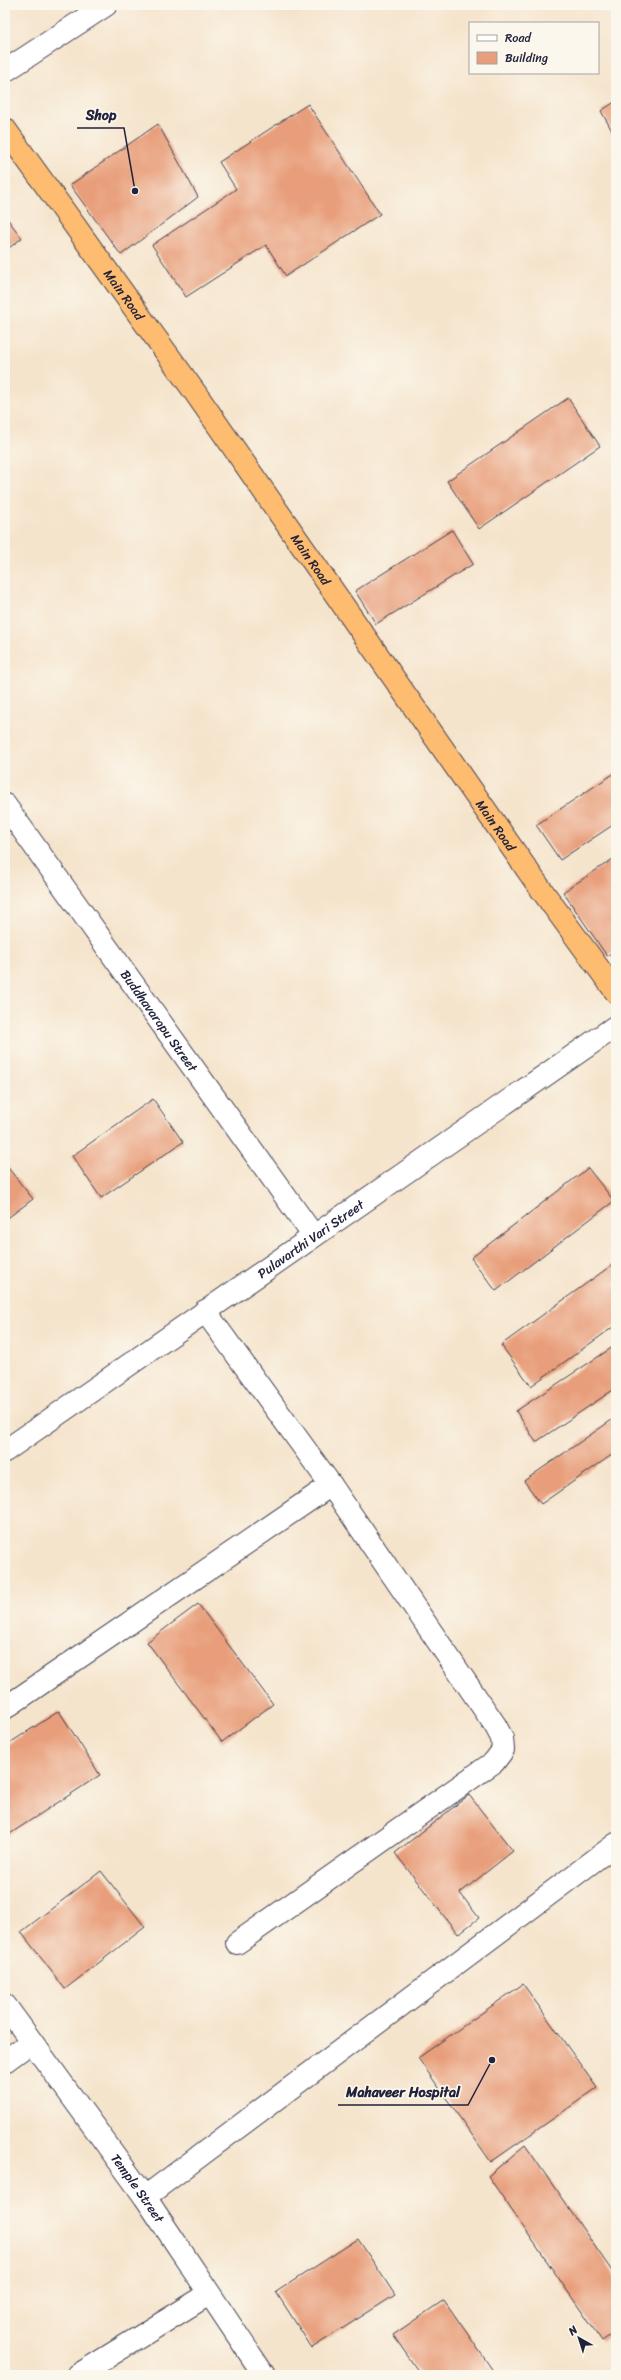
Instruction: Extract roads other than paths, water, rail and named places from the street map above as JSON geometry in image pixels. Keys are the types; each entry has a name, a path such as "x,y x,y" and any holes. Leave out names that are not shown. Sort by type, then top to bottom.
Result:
{"highway":[{"name":"Main Road","path":"5,129 194,390 535,881 616,992"}],"street":[{"path":"5,71 106,5"},
{"name":"Buddhavarapu Street","path":"5,805 313,1235"},
{"name":"Pulavarthi Vari Street","path":"5,1451 313,1235 616,1026"},
{"path":"205,1311 331,1485 494,1724 502,1738 503,1750 494,1762 237,1944"},
{"path":"5,1708 331,1485"},
{"path":"144,2197 616,1844"},
{"name":"Temple Street","path":"5,2005 144,2197 264,2375"},
{"path":"5,2061 31,2042"},
{"path":"78,2375 209,2294"}],"place":[{"name":"Shop","path":"135,191"},
{"name":"Mahaveer Hospital","path":"492,2060"}]}
